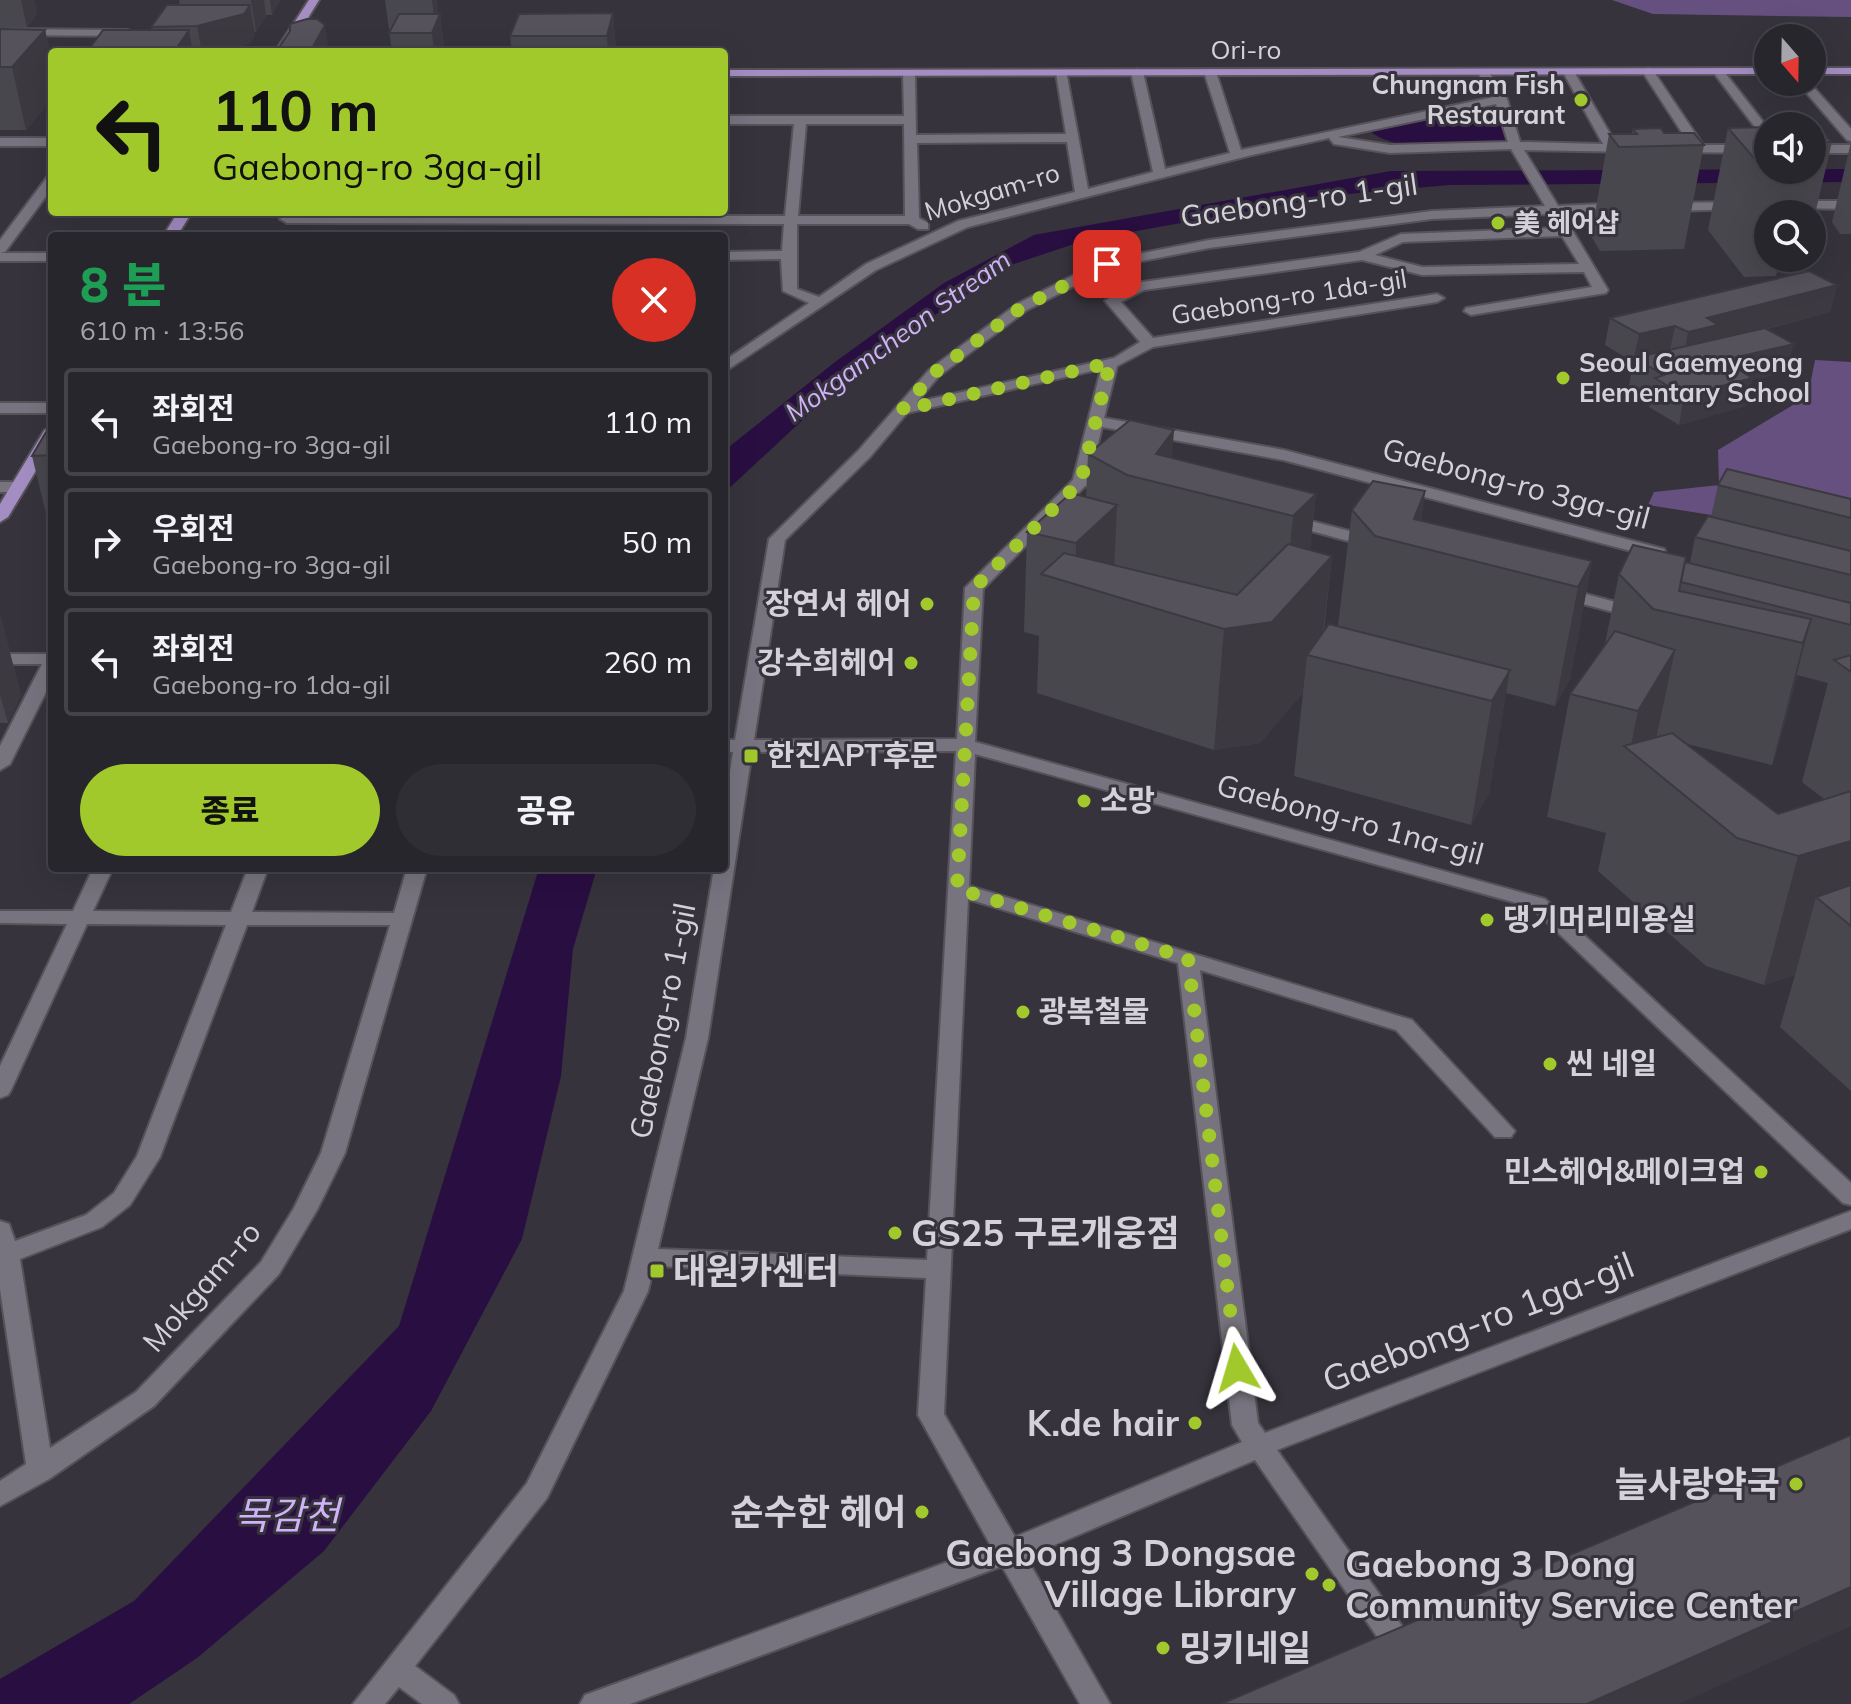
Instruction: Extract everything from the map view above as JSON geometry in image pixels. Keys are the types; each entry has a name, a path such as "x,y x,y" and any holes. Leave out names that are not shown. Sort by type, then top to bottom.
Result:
{"main road":[{"path":"284,48 314,0"},
{"name":"Ori-ro","path":"728,73 1754,71"},
{"path":"1826,71 1851,71"},
{"path":"0,517 48,438"}],"street":[{"path":"0,32 145,33"},
{"path":"1648,71 1699,149"},
{"path":"1718,71 1754,118"},
{"path":"1137,72 1160,174"},
{"path":"1210,72 1237,155"},
{"path":"1471,311 1601,290 1517,148 1501,99 1483,72"},
{"path":"1569,72 1612,148"},
{"path":"909,73 912,220"},
{"path":"1062,73 1082,193"},
{"path":"1815,96 1851,137"},
{"name":"Mokgam-ro","path":"728,365 871,267 939,234 1009,210 1237,155 1501,99"},
{"path":"728,120 910,120"},
{"path":"800,120 788,255 790,291 820,302"},
{"path":"911,139 1072,138"},
{"name":"Mokgam-ro","path":"1306,140 1354,141 1390,149 1641,148"},
{"path":"0,142 48,142"},
{"path":"1670,148 1754,149"},
{"path":"1826,149 1851,149"},
{"path":"0,249 48,184"},
{"path":"1826,205 1851,205"},
{"name":"Gaebong-ro 1-gil","path":"728,800 735,746 777,539 864,454 934,373 1022,307 1107,264 1209,244 1417,217 1552,206 1632,207"},
{"path":"1647,207 1754,206"},
{"path":"288,216 695,216 912,220 939,234"},
{"path":"0,220 22,220"},
{"path":"1362,256 1401,238 1568,232"},
{"path":"728,256 788,255"},
{"path":"1362,256 1422,271 1588,268"},
{"name":"Gaebong-ro 1da-gil","path":"1149,343 1112,301 1140,286 1362,256"},
{"path":"0,257 48,257"},
{"name":"Gaebong-ro 1da-gil","path":"902,410 1119,361 1149,343 1437,298"},
{"path":"1095,1704 931,1415 974,588 1081,481 1110,363"},
{"path":"0,408 48,408"},
{"name":"Gaebong-ro 3ga-gil","path":"1095,421 1284,455 1672,556 1663,569"},
{"path":"1081,481 1125,487"},
{"path":"0,487 18,487"},
{"path":"1275,517 1395,549"},
{"path":"1546,589 1636,613 1647,596"},
{"path":"0,659 48,660"},
{"path":"0,764 48,668"},
{"name":"Gaebong-ro 1na-gil","path":"735,746 964,745 1538,903 1851,1197"},
{"path":"0,1090 101,872"},
{"path":"40,1471 4,1242 94,1221 122,1199 148,1157 257,872"},
{"name":"Mokgam-ro","path":"0,1495 145,1399 270,1268 305,1210 333,1153 416,872"},
{"name":"Gaebong-ro 1-gil","path":"368,1704 537,1490 636,1291 697,1038 719,872"},
{"path":"957,889 1404,1025 1503,1131"},
{"path":"0,917 401,919"},
{"path":"1188,958 1245,1425 1422,1678"},
{"name":"Gaebong-ro 1ga-gil","path":"595,1704 1008,1552 1260,1446 1851,1220"},
{"path":"644,1257 938,1269"},
{"path":"396,1668 444,1704"}],"shaded area":[{"path":"1612,0 1851,0 1851,17 1653,14"},
{"path":"1815,360 1851,362 1851,551 1781,526 1648,505 1654,492 1719,485 1718,450 1808,396"}],"water":[{"path":"1497,104 1507,132 1506,142 1416,146 1383,139 1370,131"},
{"name":"Mokgamcheon Stream","path":"1754,169 1754,183 1449,185 1338,195 1086,240 1014,264 907,333 852,374 728,489 728,448 835,362 944,283 1034,235 1391,171"},
{"path":"1826,169 1851,169 1851,182 1826,182"},
{"name":"목감천","path":"538,872 596,872 573,949 561,1076 522,1239 431,1411 324,1551 197,1658 129,1704 0,1704 0,1679 134,1601 399,1326"}],"building":[{"path":"167,5 250,5 244,14 197,26 151,27"},
{"path":"613,13 607,36 510,36 519,14"},
{"path":"399,14 440,14 432,33 389,33"},
{"path":"317,19 325,25 312,48 279,48 290,31 290,24"},
{"path":"0,29 45,30 12,67 0,67"},
{"path":"103,30 189,30 177,48 90,48"},
{"path":"1754,127 1754,158 1728,128"},
{"path":"1661,128 1664,133 1694,133 1704,145 1619,147 1609,134 1637,134 1633,129"},
{"path":"1805,272 1837,285 1707,318 1718,325 1688,332 1675,326 1639,334 1610,318"},
{"path":"1765,328 1794,344 1724,360 1752,378 1684,396 1655,378 1664,375 1634,358"},
{"path":"1130,420 1174,430 1156,454 1316,494 1293,516 1127,475 1088,454"},
{"path":"46,432 48,432 48,455 32,456"},
{"path":"1727,469 1851,499 1851,518 1718,485"},
{"path":"1373,481 1425,491 1414,519 1592,561 1578,587 1375,536 1352,510"},
{"path":"1071,493 1117,505 1076,543 1027,532"},
{"path":"1708,516 1851,551 1851,575 1695,537"},
{"path":"1288,544 1332,556 1272,622 1224,629 1041,574 1064,553 1237,595"},
{"path":"1633,545 1686,557 1679,591 1811,619 1803,643 1653,609 1619,574"},
{"path":"1685,562 1851,603 1851,625 1681,582"},
{"path":"1329,624 1510,670 1492,701 1307,655"},
{"path":"1615,631 1675,650 1638,711 1570,694"},
{"path":"1851,655 1851,672 1834,660"},
{"path":"1672,733 1778,814 1851,791 1851,841 1798,856 1737,838 1624,746"},
{"path":"1851,885 1851,926 1816,897"},
{"path":"1851,1435 1851,1587 1587,1704 1221,1704"}],"place":[{"name":"Chungnam Fish Restaurant","path":"1581,100"},
{"name":"美 헤어샵","path":"1498,223"},
{"name":"Seoul Gaemyeong Elementary School","path":"1563,378"},
{"name":"장연서 헤어","path":"927,604"},
{"name":"강수희헤어","path":"911,663"},
{"name":"한진APT후문","path":"751,756"},
{"name":"소망","path":"1084,801"},
{"name":"댕기머리미용실","path":"1487,920"},
{"name":"광복철물","path":"1023,1012"},
{"name":"씬 네일","path":"1550,1064"},
{"name":"민스헤어&메이크업","path":"1761,1172"},
{"name":"GS25 구로개웅점","path":"895,1233"},
{"name":"대원카센터","path":"657,1271"},
{"name":"K.de hair","path":"1195,1423"},
{"name":"늘사랑약국","path":"1796,1484"},
{"name":"순수한 헤어","path":"922,1512"},
{"name":"Gaebong 3 Dongsae Village Library","path":"1312,1574"},
{"name":"Gaebong 3 Dong Community Service Center","path":"1329,1585"},
{"name":"밍키네일","path":"1163,1648"}],"route":[{"path":"1107,264 1022,307 934,373 902,410 1110,363 1081,481 974,588 957,889 1188,958 1237,1368"}]}
